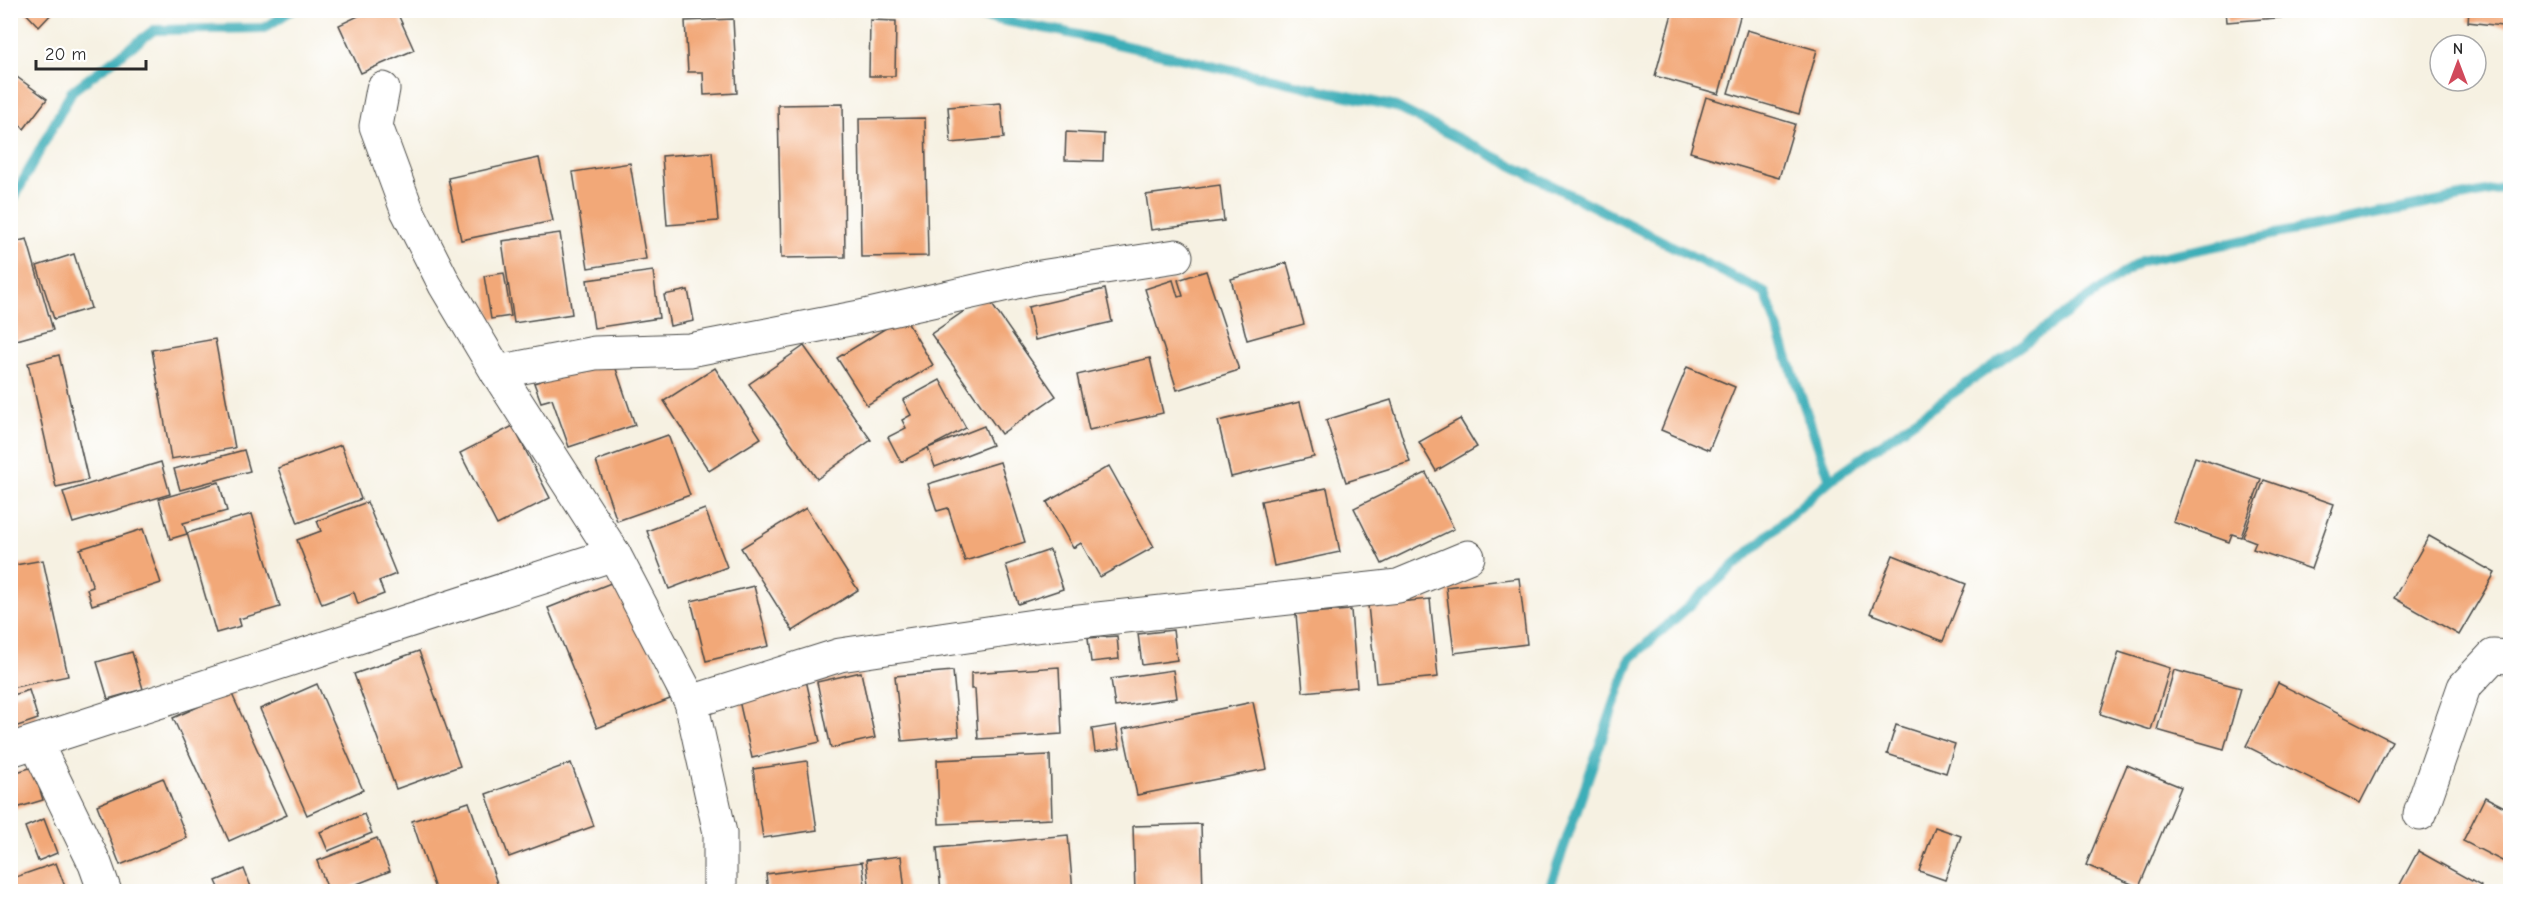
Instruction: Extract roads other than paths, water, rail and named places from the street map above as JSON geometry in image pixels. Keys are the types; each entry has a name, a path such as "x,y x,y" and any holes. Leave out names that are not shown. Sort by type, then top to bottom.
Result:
{"street":[{"path":"382,89 376,126 407,210 445,285 497,372 614,554 691,702 720,833 720,891"},
{"path":"497,372 596,353 690,350 860,317 1034,278 1176,256"},
{"path":"105,891 96,864 23,747 614,554"},
{"path":"691,702 840,655 1034,626 1398,586 1468,556"},
{"path":"2420,814 2464,687 2493,656 2511,657"}],"waterway":[{"path":"10,205 72,91 154,30 264,28 292,10"},
{"path":"945,10 1060,31 1396,107 1765,293 1830,480"},
{"path":"1548,892 1630,659 1830,480 2141,261 2496,190 2510,182"}]}
